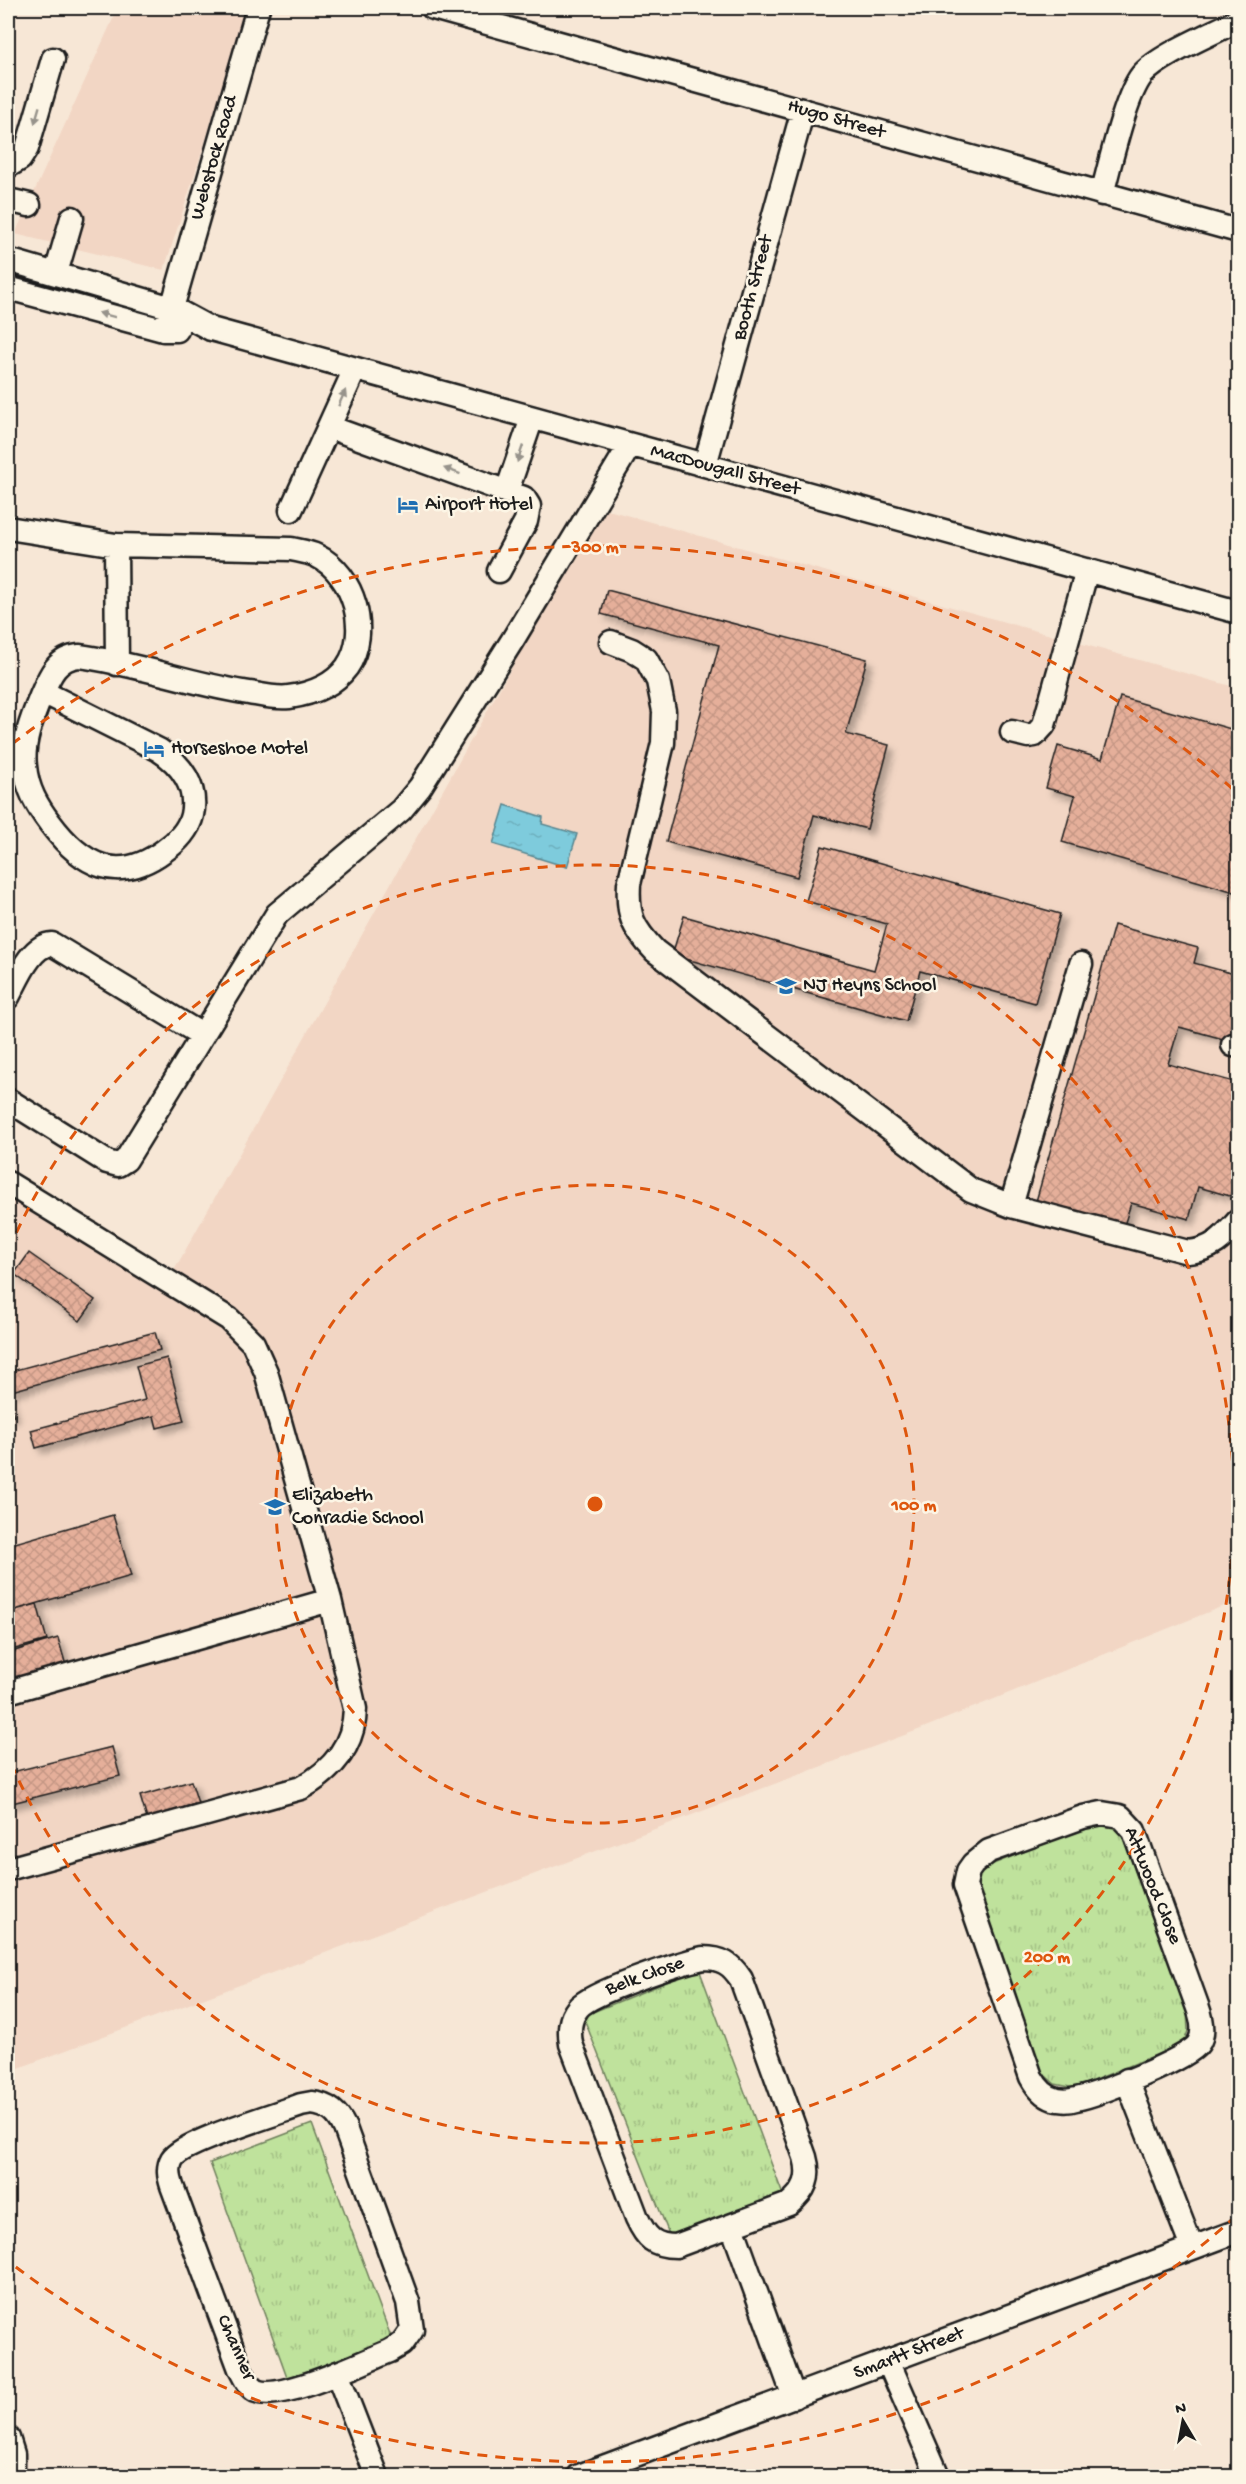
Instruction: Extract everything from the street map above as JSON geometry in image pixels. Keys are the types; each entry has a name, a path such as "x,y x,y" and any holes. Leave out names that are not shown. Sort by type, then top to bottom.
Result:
{"street":[{"name":"Webstock Road","path":"163,330 172,308 258,8"},
{"name":"Hugo Street","path":"433,8 1239,231"},
{"path":"1102,194 1129,100 1141,76 1172,54 1239,20"},
{"path":"25,159 53,58"},
{"name":"Booth Street","path":"705,465 803,111"},
{"path":"56,273 72,218"},
{"name":"MacDougall Street","path":"8,260 172,308 211,329 1239,612"},
{"name":"MacDougall Street","path":"8,288 163,330 211,329"},
{"path":"291,510 355,369"},
{"path":"507,490 532,418"},
{"path":"329,427 524,498 529,509 526,521 499,571"},
{"path":"8,1100 107,1162 118,1165 126,1160 277,914 394,815 420,787 512,641 630,445"},
{"path":"8,528 116,545 291,549 318,556 331,565 347,583 354,602 357,630 352,658 338,677 314,692 285,698 229,690 79,656 64,660 55,668 43,692 27,738 26,772 30,791 36,803 67,845 90,863 117,868 144,863 168,848 187,828 194,807 192,790 180,768 159,750 43,692"},
{"path":"116,545 117,664"},
{"path":"1012,732 1031,736 1039,733 1044,726 1087,570"},
{"path":"611,642 632,650 646,659 658,681 664,711 663,743 629,884 628,909 638,932 655,951 971,1190 1011,1206 1188,1252 1208,1248 1219,1242 1239,1221"},
{"path":"8,997 32,956 42,946 52,944 202,1035"},
{"path":"1011,1206 1081,964"},
{"path":"8,1183 229,1319 253,1343 266,1372 330,1600 353,1692 355,1725 339,1759 321,1777 290,1791 8,1869"},
{"path":"8,1692 330,1600"},
{"name":"Attwood Close","path":"1102,1813 1120,1816 1134,1831 1198,2008 1202,2026 1199,2043 1192,2051 1127,2080 1086,2097 1066,2101 1047,2096 1035,2084 1023,2057 965,1885 968,1871 973,1863 989,1851 1083,1817 1102,1813"},
{"name":"Belk Close","path":"704,1958 722,1960 730,1964 741,1979 807,2164 806,2184 803,2192 796,2199 789,2204 732,2226 676,2246 657,2245 648,2239 637,2218 571,2044 572,2017 578,2008 598,1994 704,1958"},
{"path":"1127,2080 1192,2248"},
{"name":"Channer","path":"321,2104 340,2117 408,2302 412,2330 402,2344 337,2373 281,2393 258,2392 247,2382 172,2186 169,2168 177,2153 201,2141 301,2105 321,2104"},
{"path":"732,2226 794,2397"},
{"name":"Smartt Street","path":"579,2476 1239,2231"},
{"path":"888,2361 938,2476"},
{"path":"337,2373 377,2476"},
{"path":"8,2438 13,2454 13,2476"}],"shaded area":[{"path":"118,8 248,8 164,270 15,234"},
{"name":"NJ Heyns School","path":"601,508 1238,688 1238,1600 918,1730 8,2072 8,1184 167,1283"}],"green space":[{"path":"1098,1823 1113,1826 1121,1832 1187,2012 1188,2031 1183,2044 1075,2088 1055,2084 1041,2072 976,1888 978,1877 988,1866"},
{"path":"699,1969 783,2195 671,2239 583,2016"},
{"path":"312,2124 394,2345 290,2385 210,2163"}],"water":[{"path":"505,805 543,817 542,824 577,834 567,867 493,844"}],"building":[{"path":"607,590 867,659 846,734 889,745 867,829 814,815 797,877 666,842 719,645 601,614"},
{"path":"1120,697 1238,731 1238,893 1062,842 1075,796 1046,788 1058,746 1102,759"},
{"path":"822,846 1060,914 1035,1003 920,971 906,1021 672,955 684,916 874,970 887,924 806,901"},
{"path":"1114,925 1198,948 1194,963 1238,975 1238,1043 1179,1027 1168,1064 1238,1083 1237,1198 1198,1187 1189,1219 1131,1203 1123,1229 1035,1205"},
{"path":"29,1253 95,1300 80,1321 14,1274"},
{"path":"155,1332 160,1350 8,1392 8,1372"},
{"path":"167,1358 184,1421 157,1428 154,1416 36,1448 31,1430 145,1400 136,1366"},
{"path":"8,1394 14,1416 8,1418"},
{"path":"113,1515 131,1576 8,1612 8,1545"},
{"path":"37,1604 47,1640 8,1651 8,1612"},
{"path":"58,1638 67,1669 8,1686 8,1653"},
{"path":"112,1747 120,1776 8,1804 8,1773"},
{"path":"191,1781 198,1803 147,1819 140,1796"}],"place":[{"name":"Airport Hotel","path":"408,505"},
{"name":"Horseshoe Motel","path":"154,749"},
{"name":"NJ Heyns School","path":"786,986"},
{"name":"Elizabeth Conradie School","path":"275,1507"}]}
